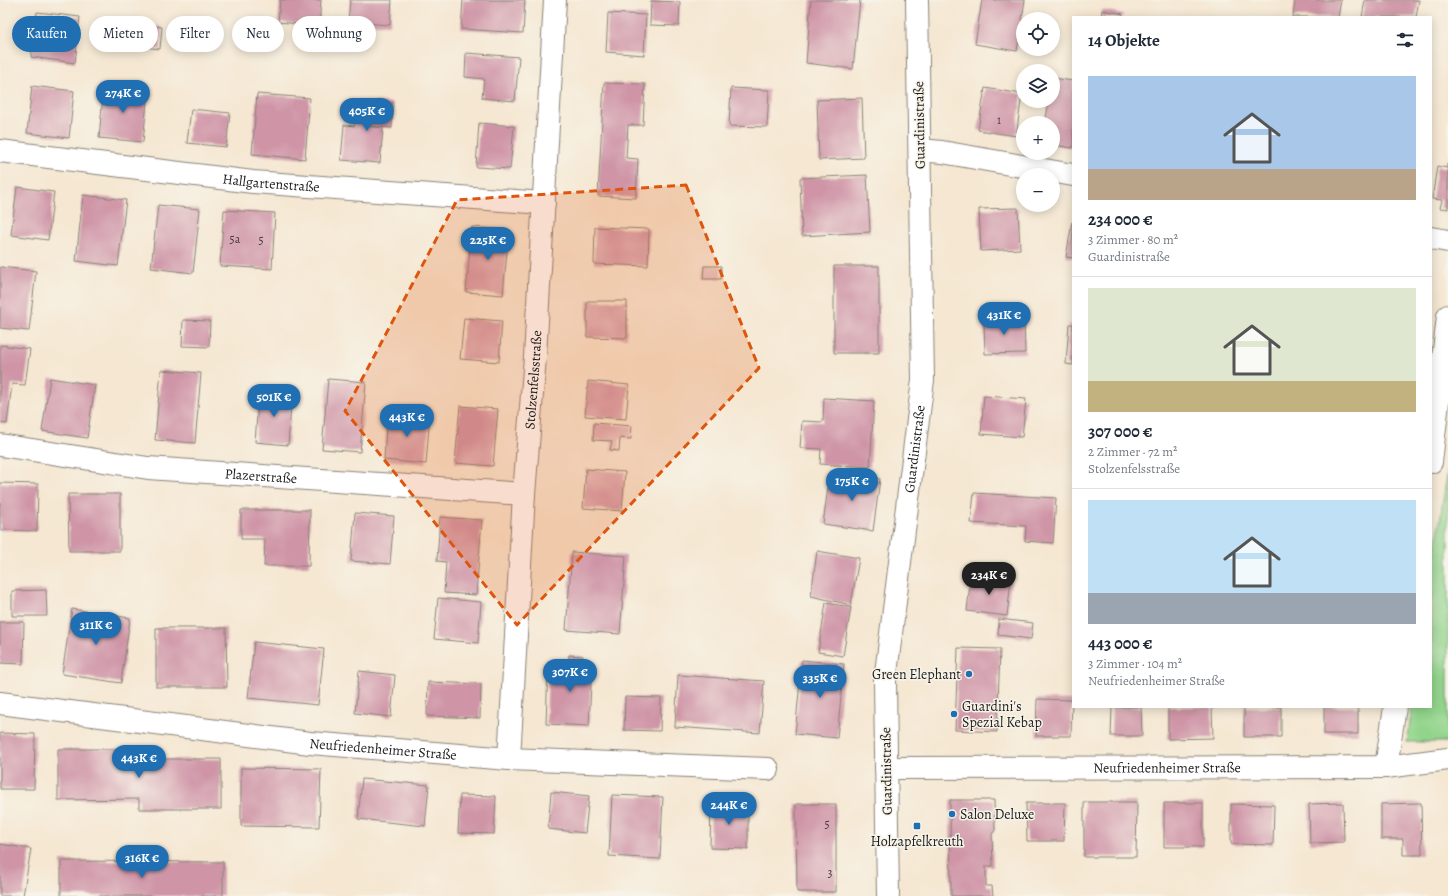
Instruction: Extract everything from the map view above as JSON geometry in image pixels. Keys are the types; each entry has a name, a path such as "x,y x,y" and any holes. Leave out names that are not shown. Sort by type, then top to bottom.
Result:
{"street":[{"name":"Stolzenfelsstraße","path":"509,759 524,494 535,357 555,0"},
{"name":"Guardinistraße","path":"888,896 885,681 923,380 917,0"},
{"path":"920,150 942,152 1072,175"},
{"name":"Hallgartenstraße","path":"0,151 253,182 544,203"},
{"path":"1432,238 1448,241"},
{"path":"1432,453 1448,316"},
{"name":"Plazerstraße","path":"0,445 148,468 524,494"},
{"name":"Neufriedenheimer Straße","path":"0,704 310,743 509,759 768,770"},
{"path":"1386,766 1395,708"},
{"name":"Neufriedenheimer Straße","path":"886,768 1386,766 1448,759"}],"highlighted area":[{"path":"686,185 759,368 517,625 345,411 457,200"}],"green space":[{"path":"1448,467 1448,742 1407,742 1412,708 1432,708 1432,573"}],"building":[{"path":"280,0 321,0 320,16 292,16 292,23 284,23 284,16 279,16"},
{"path":"350,0 392,0 390,25 376,24 376,16 349,16"},
{"path":"463,0 525,0 523,33 461,29"},
{"path":"811,0 860,0 853,69 806,63"},
{"path":"982,0 1025,0 1023,12 1016,12 1016,51 975,44"},
{"path":"1295,0 1341,0 1338,16 1293,16"},
{"path":"1365,0 1419,0 1416,16 1362,16"},
{"path":"651,1 680,2 679,26 650,25"},
{"path":"1102,10 1123,14 1122,16 1101,16"},
{"path":"37,12 71,16 36,16"},
{"path":"608,13 646,15 644,55 606,52"},
{"path":"158,26 162,27 160,49 158,49"},
{"path":"32,52 76,52 75,63 31,57"},
{"path":"466,53 519,57 515,101 482,98 484,79 465,77"},
{"path":"1060,79 1072,81 1072,148 1060,146 1060,116 1046,116 1048,108 1060,108"},
{"path":"604,83 645,84 643,125 628,125 626,158 638,159 636,198 598,196"},
{"path":"32,86 74,91 69,138 27,133"},
{"path":"104,86 148,91 143,142 99,138"},
{"path":"731,88 769,90 767,127 729,126"},
{"path":"985,88 1016,93 1016,108 1020,108 1019,116 1016,116 1016,136 978,130"},
{"path":"257,94 310,98 305,159 252,154"},
{"path":"862,98 864,158 819,160 817,100"},
{"path":"356,101 393,103 392,128 365,126 383,128 380,163 341,160 344,125 355,126"},
{"path":"191,109 230,113 226,147 187,143"},
{"path":"479,123 514,126 510,169 476,167"},
{"path":"1447,164 1448,209 1440,208 1442,200 1432,199 1437,166 1447,168"},
{"path":"867,175 870,232 802,236 800,178"},
{"path":"17,187 54,192 48,240 11,235"},
{"path":"83,195 126,200 118,266 76,261"},
{"path":"158,205 200,209 193,273 151,268"},
{"path":"1016,208 1016,212 1018,212 1020,249 981,251 979,209"},
{"path":"224,210 275,213 272,269 220,266"},
{"path":"1072,222 1072,258 1066,257"},
{"path":"472,227 509,230 503,295 466,292"},
{"path":"595,227 649,229 648,266 594,264"},
{"path":"704,266 721,266 721,279 703,279"},
{"path":"834,266 879,266 879,353 834,353"},
{"path":"0,267 36,271 29,331 0,328"},
{"path":"587,301 627,301 627,338 587,337"},
{"path":"464,318 502,321 499,362 460,359"},
{"path":"1024,319 1025,353 985,354 984,320"},
{"path":"183,320 210,321 209,347 182,346"},
{"path":"1069,324 1072,324 1072,365 1066,364"},
{"path":"0,345 30,349 25,385 12,384 7,424 0,423"},
{"path":"161,370 201,373 195,443 155,440"},
{"path":"50,378 95,385 87,438 42,431"},
{"path":"328,379 366,382 360,452 322,449"},
{"path":"588,381 629,385 626,419 585,416"},
{"path":"259,390 292,393 288,445 255,442"},
{"path":"984,396 1026,399 1022,437 981,434"},
{"path":"824,398 874,401 870,467 820,464 821,449 800,448 802,421 823,422"},
{"path":"460,406 498,409 493,466 455,463"},
{"path":"387,412 430,415 426,464 384,460"},
{"path":"594,423 632,426 631,439 620,438 619,451 610,450 612,441 593,440"},
{"path":"586,469 625,472 622,511 583,508"},
{"path":"830,472 880,479 873,531 823,524"},
{"path":"0,483 38,484 37,531 0,530"},
{"path":"974,493 1056,498 1053,543 1025,541 1026,526 971,523"},
{"path":"68,494 120,494 120,551 69,551"},
{"path":"241,510 310,510 309,566 264,566 265,539 241,539"},
{"path":"355,513 394,516 390,564 351,561"},
{"path":"440,517 482,520 476,595 444,593 446,562 437,561"},
{"path":"817,551 859,558 851,605 811,596"},
{"path":"572,552 626,556 620,634 566,630"},
{"path":"971,575 1011,580 1007,616 967,611"},
{"path":"46,590 47,616 12,616 12,591"},
{"path":"438,598 481,602 478,643 434,639"},
{"path":"826,603 851,607 843,656 818,652"},
{"path":"72,609 130,618 121,683 62,674"},
{"path":"999,619 1033,623 1031,639 998,635"},
{"path":"0,622 24,622 23,664 0,663"},
{"path":"156,628 226,628 227,687 156,687"},
{"path":"254,642 324,649 318,705 248,698"},
{"path":"958,648 1000,649 997,732 955,730"},
{"path":"569,655 583,656 583,663 592,663 589,726 546,724 548,667 568,668"},
{"path":"802,660 844,664 837,738 795,734"},
{"path":"359,671 395,675 391,717 355,713"},
{"path":"678,675 764,681 760,733 675,727"},
{"path":"428,682 481,684 480,718 427,716"},
{"path":"625,697 661,698 660,731 624,730"},
{"path":"1037,699 1072,700 1071,736 1036,736"},
{"path":"1112,708 1141,708 1142,736 1111,736"},
{"path":"1168,708 1212,708 1213,738 1168,739"},
{"path":"1244,708 1281,708 1281,737 1244,737"},
{"path":"1324,708 1358,708 1358,734 1324,734"},
{"path":"0,733 35,734 34,789 0,789"},
{"path":"58,749 142,749 142,759 221,759 221,809 139,809 139,799 58,800"},
{"path":"241,768 321,769 319,827 241,826"},
{"path":"362,779 429,785 425,826 358,819"},
{"path":"551,792 589,796 585,833 548,829"},
{"path":"460,795 496,796 494,834 458,833"},
{"path":"612,795 663,797 660,859 609,856"},
{"path":"950,800 994,800 995,830 992,834 993,866 986,866 986,886 992,886 993,896 951,896"},
{"path":"711,802 748,803 748,849 710,848"},
{"path":"1084,802 1137,802 1136,857 1084,857"},
{"path":"1026,803 1065,803 1064,841 1027,841"},
{"path":"1164,803 1203,803 1203,847 1164,847"},
{"path":"1343,803 1344,842 1310,843 1309,804"},
{"path":"1421,803 1422,855 1403,855 1403,839 1381,839 1381,804"},
{"path":"796,804 836,804 836,892 797,892"},
{"path":"1231,804 1274,805 1273,845 1231,844"},
{"path":"0,844 31,849 23,896 0,896"},
{"path":"61,861 223,862 223,896 61,896"}],"place":[{"name":"Green Elephant","path":"969,674"},
{"name":"Guardini's Spezial Kebap","path":"954,714"},
{"name":"Salon Deluxe","path":"952,814"},
{"name":"Holzapfelkreuth","path":"917,826"}]}
